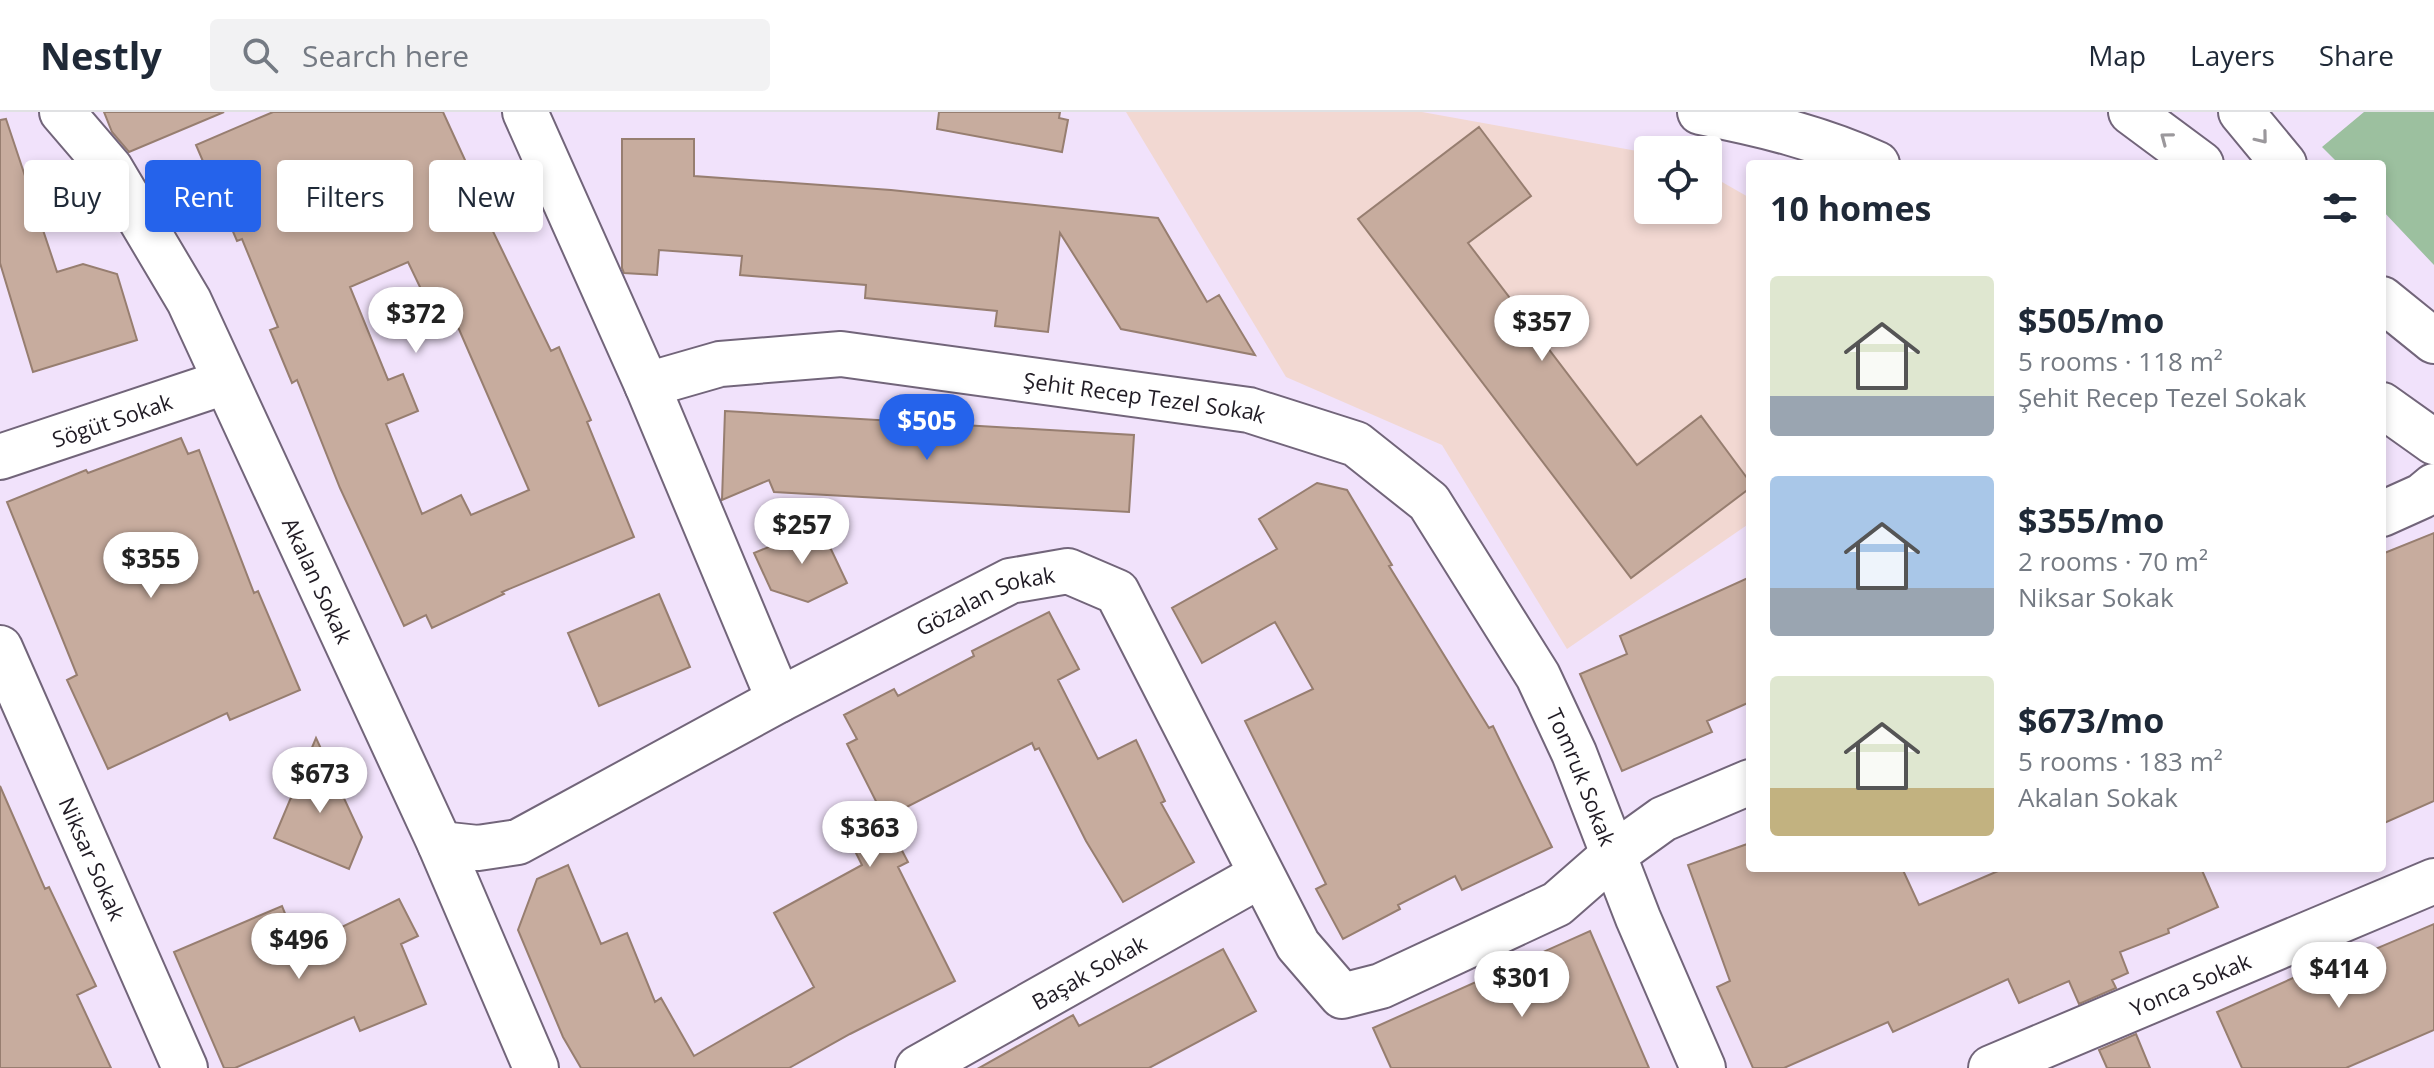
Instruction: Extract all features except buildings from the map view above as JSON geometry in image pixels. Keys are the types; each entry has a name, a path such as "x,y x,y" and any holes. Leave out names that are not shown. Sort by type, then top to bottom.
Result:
{"street":[{"name":"Akalan Sokak","path":"62,112 110,168 189,301 440,844 536,1068"},
{"path":"525,112 647,385 779,700"},
{"path":"1700,112 1845,129 1873,160"},
{"path":"2131,112 2196,160"},
{"path":"2241,112 2281,160"},
{"path":"2386,289 2410,321"},
{"name":"Şehit Recep Tezel Sokak","path":"647,385 720,364 841,354 1249,410 1356,444 1429,502"},
{"name":"Sögüt Sokak","path":"0,457 225,382"},
{"path":"2386,408 2434,442"},
{"path":"2386,512 2422,496 2434,486"},
{"name":"Tomruk Sokak","path":"1429,502 1538,676 1574,753 1613,855 1703,1068"},
{"name":"Gözalan Sokak","path":"440,844 478,848 518,842 779,700 1010,581 1068,571 1117,592 1298,945 1342,996 1381,986 1557,904 1613,855"},
{"name":"Niksar Sokak","path":"0,648 185,1068"},
{"path":"1613,855 1663,819 1746,784"},
{"name":"Başak Sokak","path":"918,1068 1261,875"},
{"name":"Yonca Sokak","path":"1991,1068 2434,881"}],"shaded area":[{"path":"1126,112 1422,112 1634,150 1634,224 1722,224 1722,182 1746,196 1746,526 1567,649 1442,445 1286,377"}],"green space":[{"path":"2364,112 2434,112 2434,265 2386,214 2386,160 2335,160 2322,147"}]}
